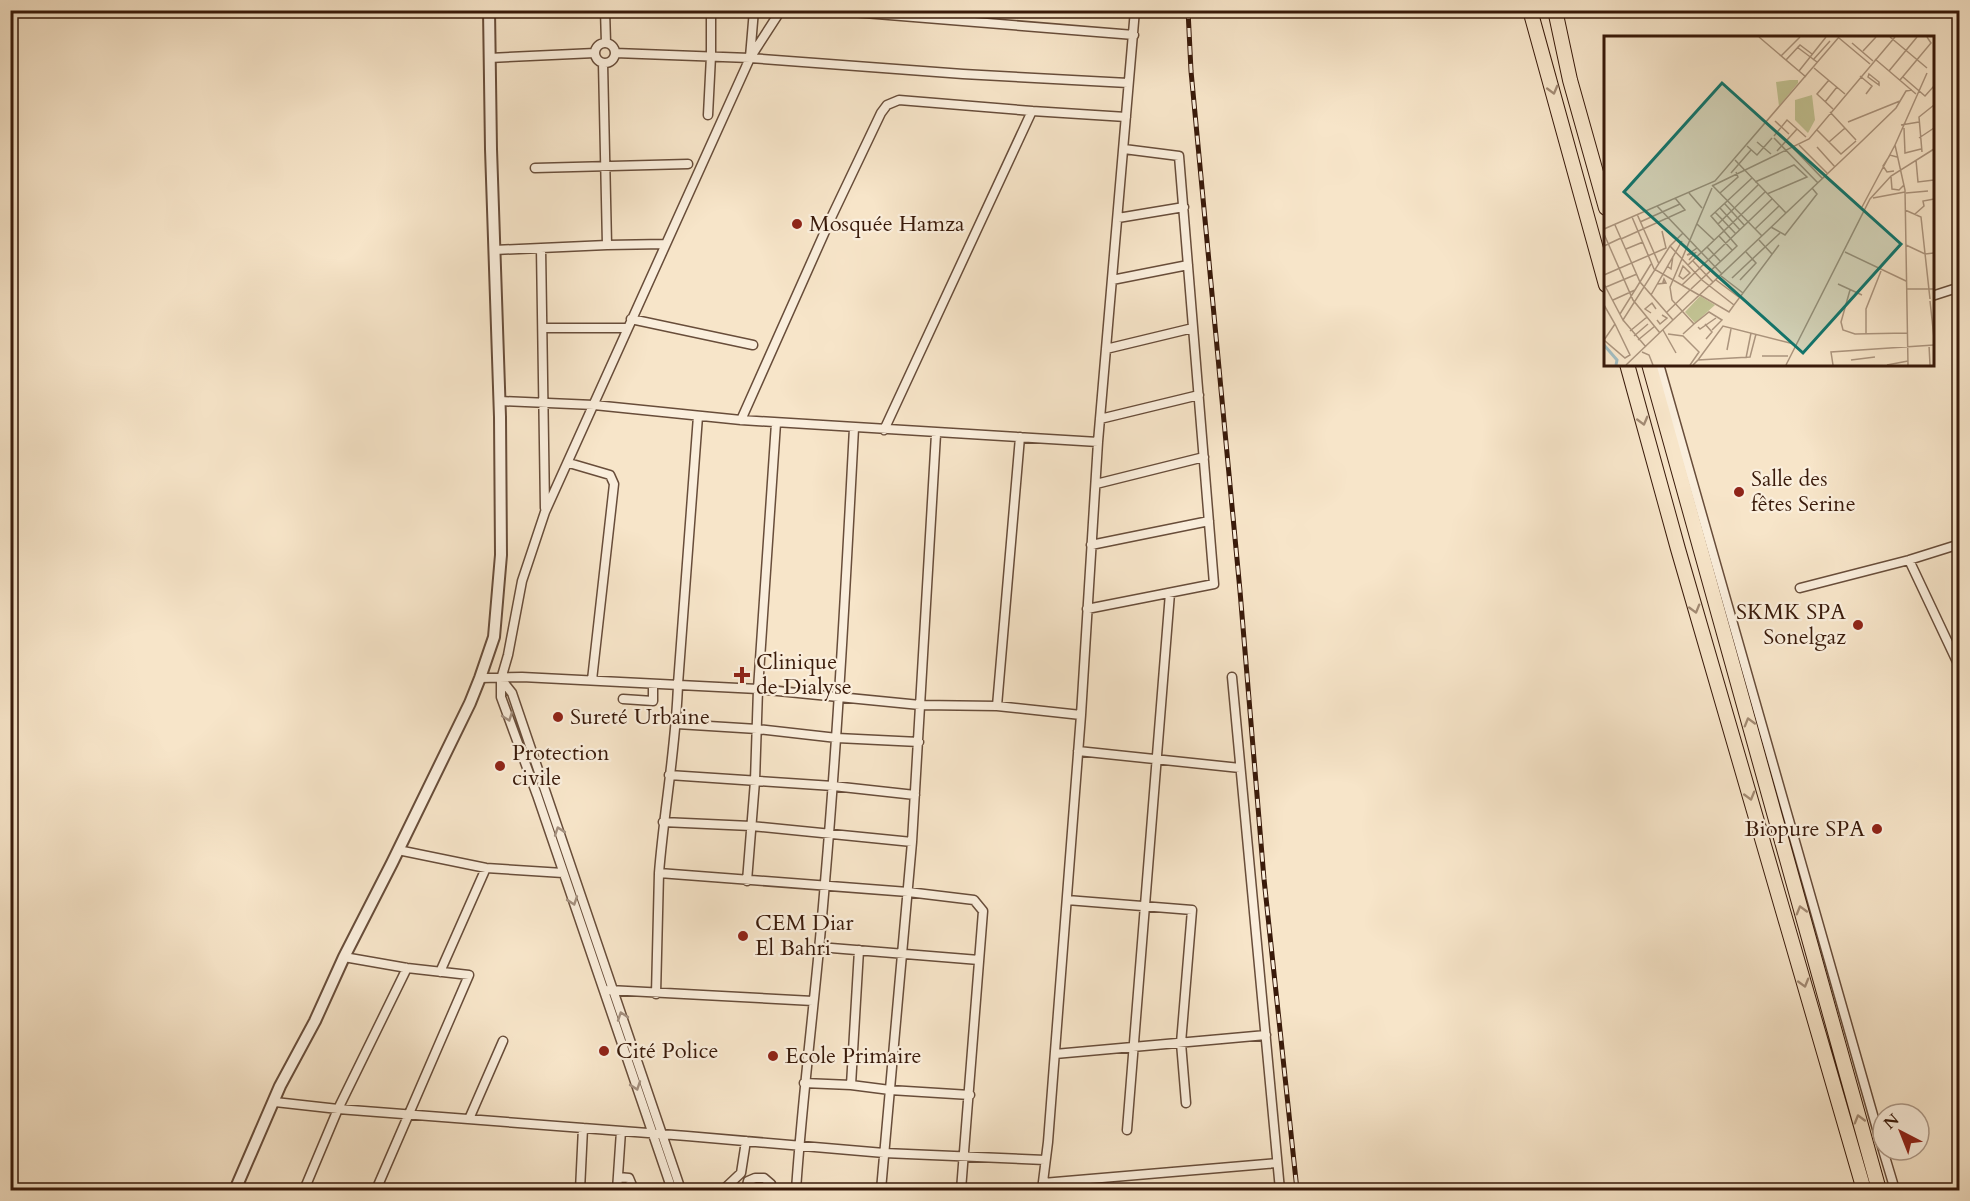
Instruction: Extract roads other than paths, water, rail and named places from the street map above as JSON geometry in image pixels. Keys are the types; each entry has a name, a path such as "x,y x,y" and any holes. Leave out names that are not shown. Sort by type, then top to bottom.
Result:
{"highway":[{"path":"1532,10 1604,281"},
{"path":"1555,10 1570,80 1604,204"},
{"path":"1628,366 1678,549 1864,1191"},
{"path":"1650,366 1879,1191"}],"street":[{"path":"235,1191 280,1086 315,1021 480,678 494,637 501,555 500,401 489,10"},
{"path":"605,10 606,43"},
{"path":"708,115 711,10"},
{"path":"750,58 753,10"},
{"path":"672,1191 537,795 501,697 501,679 508,655 522,581 545,512 664,244 750,58 781,10"},
{"path":"827,10 1134,35"},
{"path":"1136,10 1098,442 1081,715 1043,1187 1277,1163"},
{"path":"606,43 614,47 615,53 610,62 603,63 598,60 595,53 597,46 606,43"},
{"path":"489,58 595,53"},
{"path":"615,53 750,58 963,74 1128,83"},
{"path":"603,63 607,245"},
{"path":"741,420 831,218 881,113 887,105 899,100 1126,117"},
{"path":"884,430 1032,111"},
{"path":"1088,609 1214,584 1179,156 1124,149"},
{"path":"535,168 688,164"},
{"path":"1118,218 1184,207"},
{"path":"494,250 664,244"},
{"path":"541,248 545,512"},
{"path":"1112,280 1188,265"},
{"path":"1934,295 1959,287"},
{"path":"631,319 753,345"},
{"path":"543,328 627,328"},
{"path":"1106,349 1193,328"},
{"path":"1660,366 1871,1108"},
{"path":"1100,419 1198,395"},
{"path":"500,401 594,405 776,423 936,434 1098,442"},
{"path":"656,994 659,873 663,822 677,724 698,416"},
{"path":"747,881 776,423"},
{"path":"796,1191 837,738 854,428"},
{"path":"881,1191 912,842 936,434"},
{"path":"997,706 1020,437"},
{"path":"1096,484 1204,456"},
{"path":"568,463 610,475 614,484 592,680"},
{"path":"1091,545 1209,520"},
{"path":"1800,588 1908,560 1959,543"},
{"path":"1908,560 1959,668"},
{"path":"1127,1130 1170,592"},
{"path":"480,678 522,677 678,684 759,689 920,705 997,706 1081,715"},
{"path":"1232,677 1280,1191"},
{"path":"501,679 512,693 681,1191"},
{"path":"622,699 653,701 653,684"},
{"path":"677,724 757,729 837,738 919,742"},
{"path":"1078,751 1240,768"},
{"path":"669,775 833,786 915,795"},
{"path":"663,822 751,826 912,842"},
{"path":"398,850 486,868 563,873"},
{"path":"440,972 486,868"},
{"path":"659,873 908,892 974,900 983,911 962,1191"},
{"path":"1066,900 1192,910 1180,1043 1186,1103"},
{"path":"819,947 979,960"},
{"path":"851,1085 859,950"},
{"path":"344,957 407,968 469,975 376,1191"},
{"path":"304,1191 338,1109 407,968"},
{"path":"603,989 614,992 813,1001"},
{"path":"1055,1054 1266,1035"},
{"path":"469,1119 502,1041"},
{"path":"804,1083 970,1095"},
{"path":"274,1102 409,1115 884,1152 1045,1160"},
{"path":"580,1191 583,1128"},
{"path":"617,1191 621,1131"},
{"path":"723,1191 741,1173 746,1141"},
{"path":"1887,1162 1895,1191"},
{"path":"741,1173 748,1181"},
{"path":"618,1177 629,1178 634,1191"},
{"path":"748,1181 764,1178 771,1184 771,1191"},
{"path":"746,1191 748,1181"}],"railway":[{"path":"1188,10 1191,71 1240,591 1264,879 1297,1190"}],"place":[{"name":"Mosquée Hamza","path":"797,224"},
{"name":"Salle des fêtes Serine","path":"1739,492"},
{"name":"SKMK SPA Sonelgaz","path":"1858,625"},
{"name":"Clinique de Dialyse","path":"742,675"},
{"name":"Sureté Urbaine","path":"558,717"},
{"name":"Protection civile","path":"500,766"},
{"name":"Biopure SPA","path":"1877,829"},
{"name":"CEM Diar El Bahri","path":"743,936"},
{"name":"Cité Police","path":"604,1051"},
{"name":"Ecole Primaire","path":"773,1056"}]}
